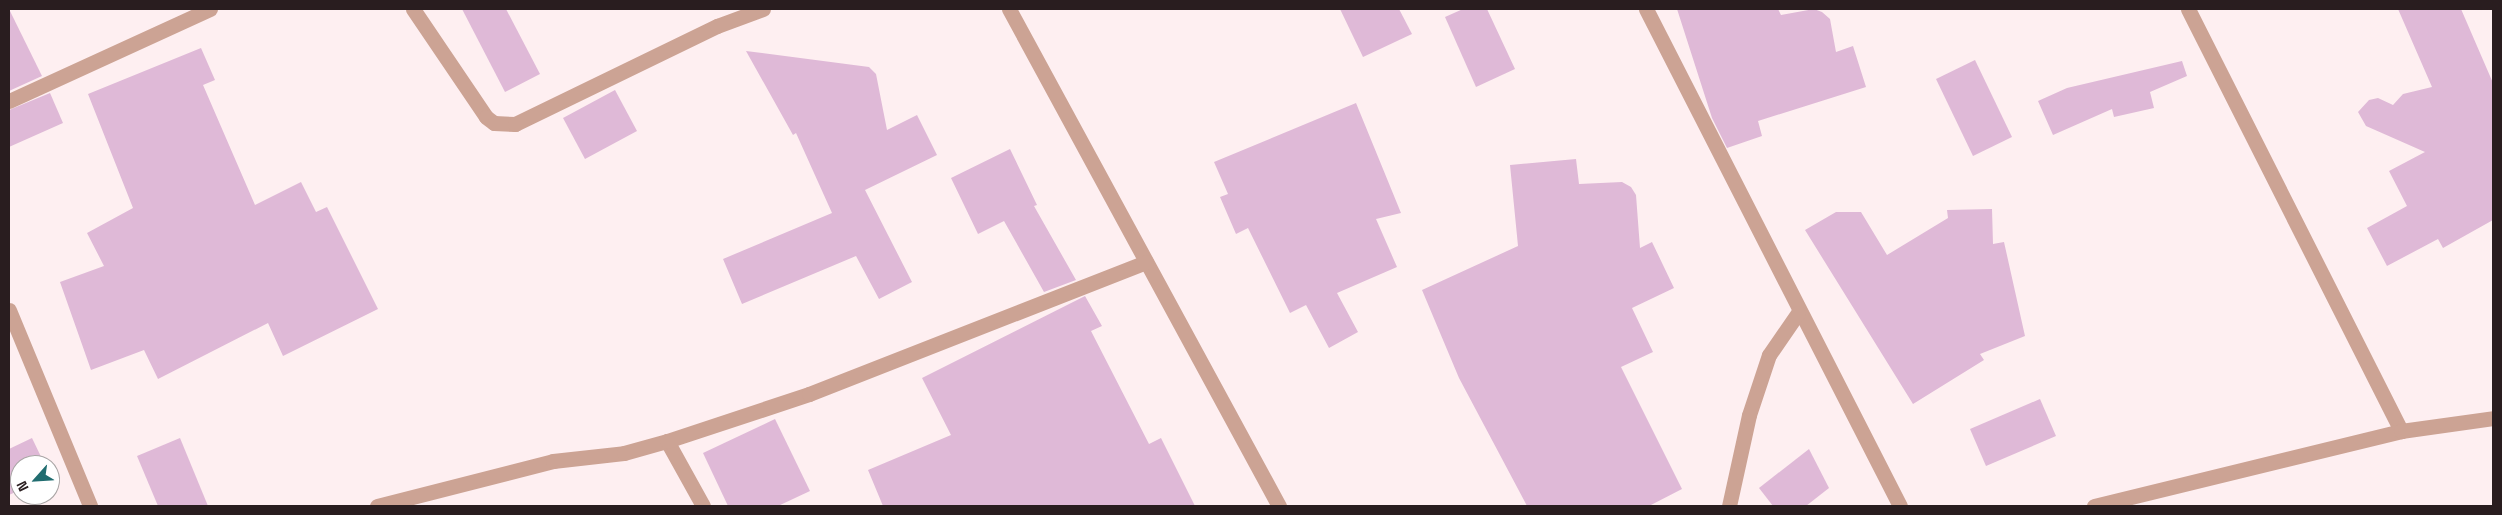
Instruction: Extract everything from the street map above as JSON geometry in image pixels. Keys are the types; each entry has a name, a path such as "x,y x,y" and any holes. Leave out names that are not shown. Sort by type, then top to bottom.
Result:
{"street":[{"path":"9,101 210,9"},
{"path":"413,9 486,117 494,123 515,124 717,26 763,9"},
{"path":"1009,9 1279,506"},
{"path":"1646,9 1798,312 1900,506"},
{"path":"2188,9 2401,431"},
{"path":"377,506 553,461 624,453 667,441 809,394 1146,262"},
{"path":"9,310 90,506"},
{"path":"1729,506 1749,415 1769,354 1798,312"},
{"path":"2094,506 2401,431 2493,418"},
{"path":"667,441 703,506"}],"building":[{"path":"9,9 42,76 9,91"},
{"path":"462,9 506,9 540,74 505,92"},
{"path":"1340,9 1399,9 1412,34 1363,57"},
{"path":"1463,9 1487,9 1515,69 1476,87 1445,17"},
{"path":"1677,9 1778,9 1781,15 1814,9 1822,12 1830,19 1836,52 1853,46 1866,87 1758,121 1762,136 1727,148 1712,118"},
{"path":"2398,9 2461,9 2493,83 2493,220 2443,248 2438,239 2387,266 2367,228 2407,206 2389,171 2425,152 2366,126 2358,112 2369,100 2378,98 2393,105 2403,94 2432,87"},
{"path":"201,48 215,80 203,85 255,205 301,182 316,212 327,207 378,309 283,356 268,323 158,379 144,350 91,370 60,282 104,266 87,233 133,208 88,94"},
{"path":"746,51 869,67 876,74 887,130 917,115 937,155 865,190 912,282 879,299 856,256 742,304 723,259 832,213 796,133 793,135"},
{"path":"1975,60 2012,137 1973,156 1936,79"},
{"path":"2182,61 2187,76 2150,92 2154,108 2114,117 2112,109 2053,135 2038,101 2067,88"},
{"path":"615,90 637,131 585,159 563,118"},
{"path":"50,93 63,123 9,147 9,110"},
{"path":"1356,103 1401,213 1376,219 1397,267 1337,293 1358,332 1329,348 1306,305 1290,313 1248,228 1236,234 1220,197 1228,194 1214,162"},
{"path":"1010,149 1037,205 1034,206 1076,280 1044,292 1004,221 978,234 951,178"},
{"path":"1576,159 1579,184 1622,182 1631,187 1636,195 1640,248 1652,242 1674,288 1632,308 1653,352 1621,367 1682,489 1649,506 1527,506 1459,378 1422,290 1518,246 1510,165"},
{"path":"1992,209 1993,244 2004,242 2025,336 1980,354 1984,360 1913,404 1805,230 1836,212 1861,212 1887,255 1948,218 1947,210"},
{"path":"1085,296 1102,326 1091,331 1149,444 1161,438 1195,506 883,506 868,470 951,435 922,378"},
{"path":"2040,399 2056,436 1986,466 1970,429"},
{"path":"775,419 810,491 778,506 728,506 703,453"},
{"path":"32,438 40,455 10,455 9,495 9,449"},
{"path":"180,438 208,506 158,506 137,456"},
{"path":"1809,449 1829,488 1806,506 1773,506 1759,488"}]}
